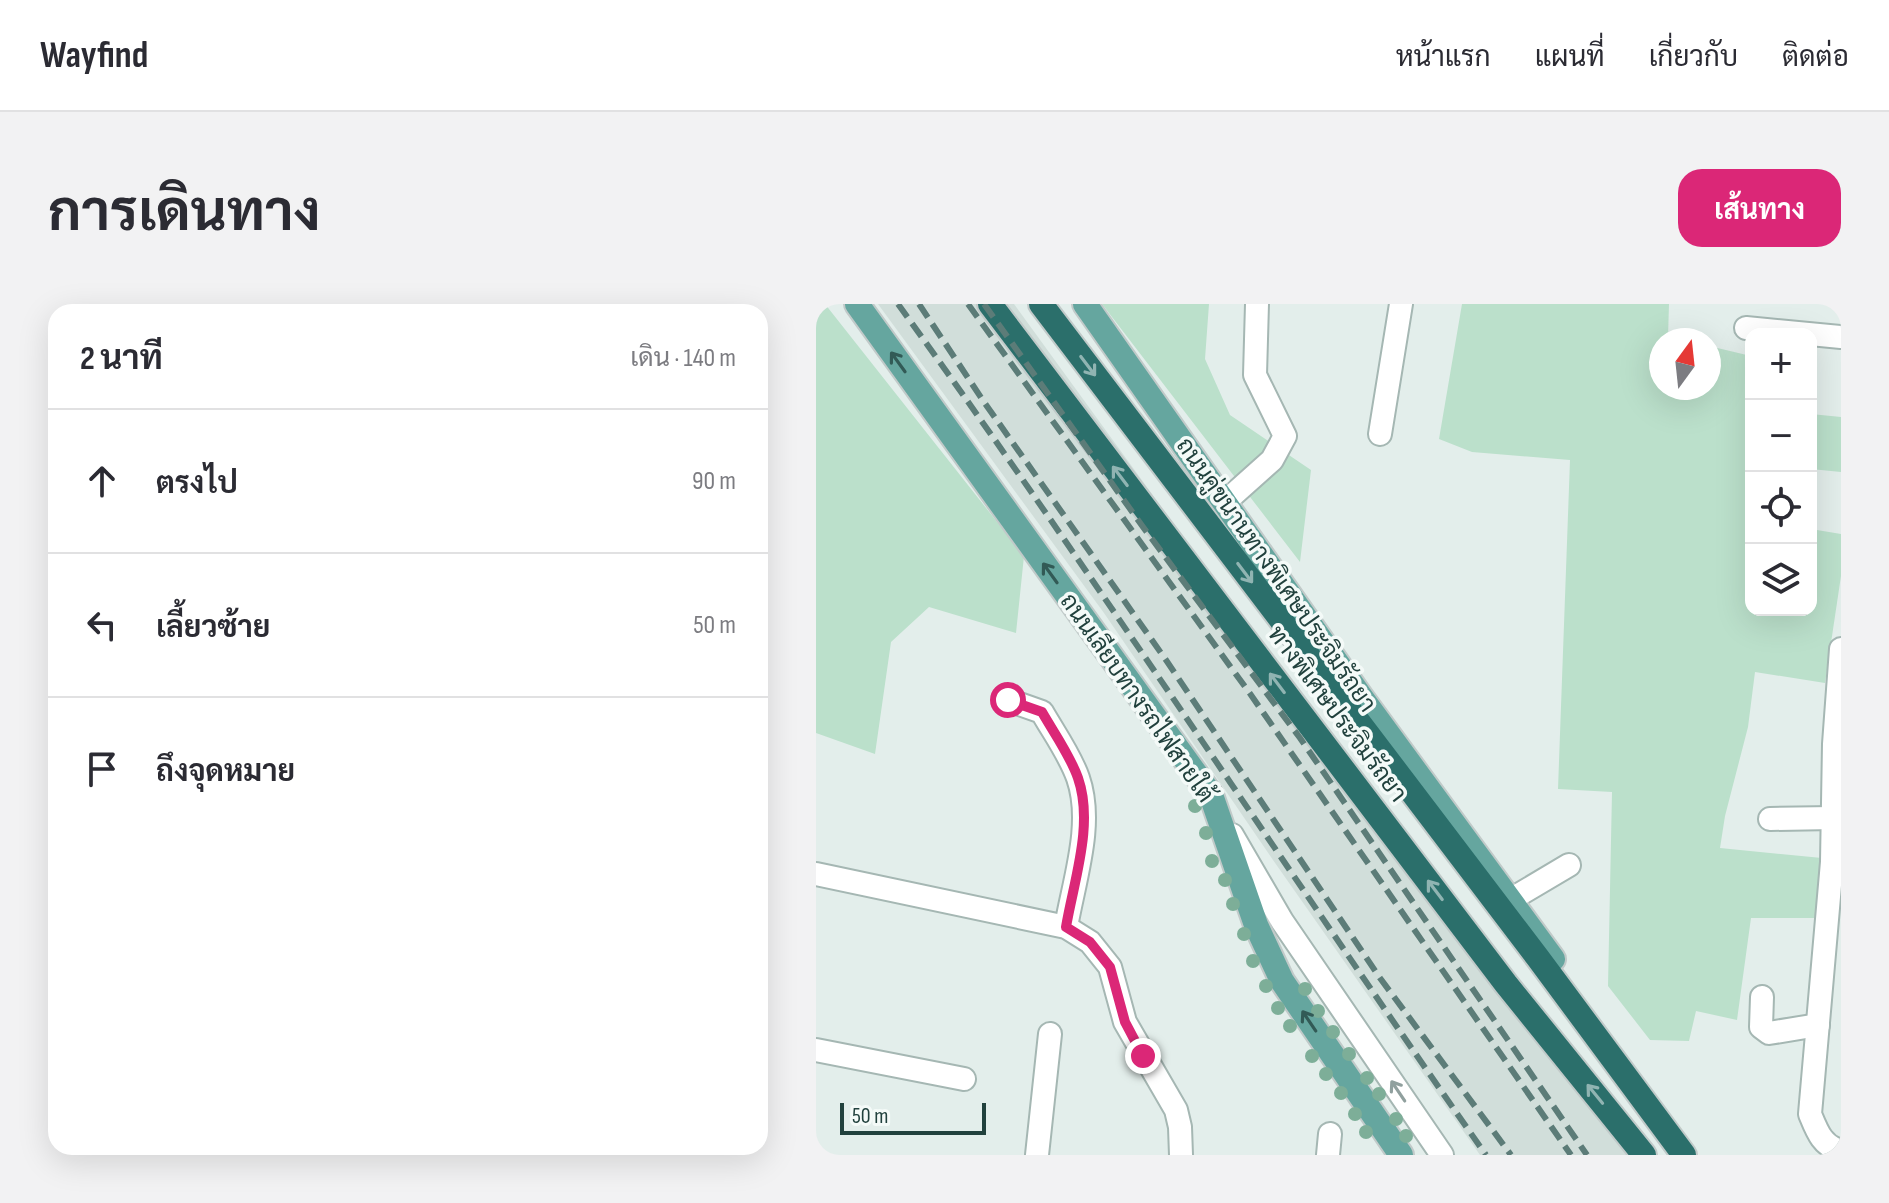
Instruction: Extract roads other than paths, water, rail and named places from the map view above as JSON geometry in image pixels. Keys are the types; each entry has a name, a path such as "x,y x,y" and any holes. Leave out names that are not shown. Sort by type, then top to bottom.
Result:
{"highway":[{"name":"ทางพิเศษประจิมรัถยา","path":"990,304 1506,984 1644,1155"},
{"name":"ทางพิเศษประจิมรัถยา","path":"1041,304 1684,1155"}],"main road":[{"name":"ถนนเลียบทางรถไฟสายใต้","path":"857,304 1211,795 1256,925 1282,981 1401,1155"},
{"name":"ถนนคู่ขนานทางพิเศษประจิมรัถยา","path":"1085,304 1361,697 1696,1155"}],"street":[{"path":"1225,502 1272,460 1285,436 1255,375 1257,304"},
{"path":"1380,434 1401,304"},
{"path":"1817,335 1841,337"},
{"path":"1841,649 1834,744 1837,809 1810,1114 1819,1135 1831,1148 1841,1151"},
{"path":"1008,700 1042,712 1077,775 1083,795 1084,825 1066,927"},
{"path":"1211,795 1282,921 1442,1155"},
{"path":"1770,819 1837,809"},
{"path":"1510,900 1569,865"},
{"path":"816,874 1066,927 1090,942 1110,967 1125,1022 1176,1110 1181,1155"},
{"path":"1762,997 1761,1027 1769,1033 1818,1025"},
{"path":"1037,1155 1050,1034"},
{"path":"816,1050 964,1079"}],"railway":[{"path":"898,304 1047,515 1486,1155"},
{"path":"919,304 984,402 1166,660 1380,978 1511,1155"},
{"path":"968,304 1251,695 1571,1155"},
{"path":"984,304 1143,527 1300,738 1587,1155"}]}
